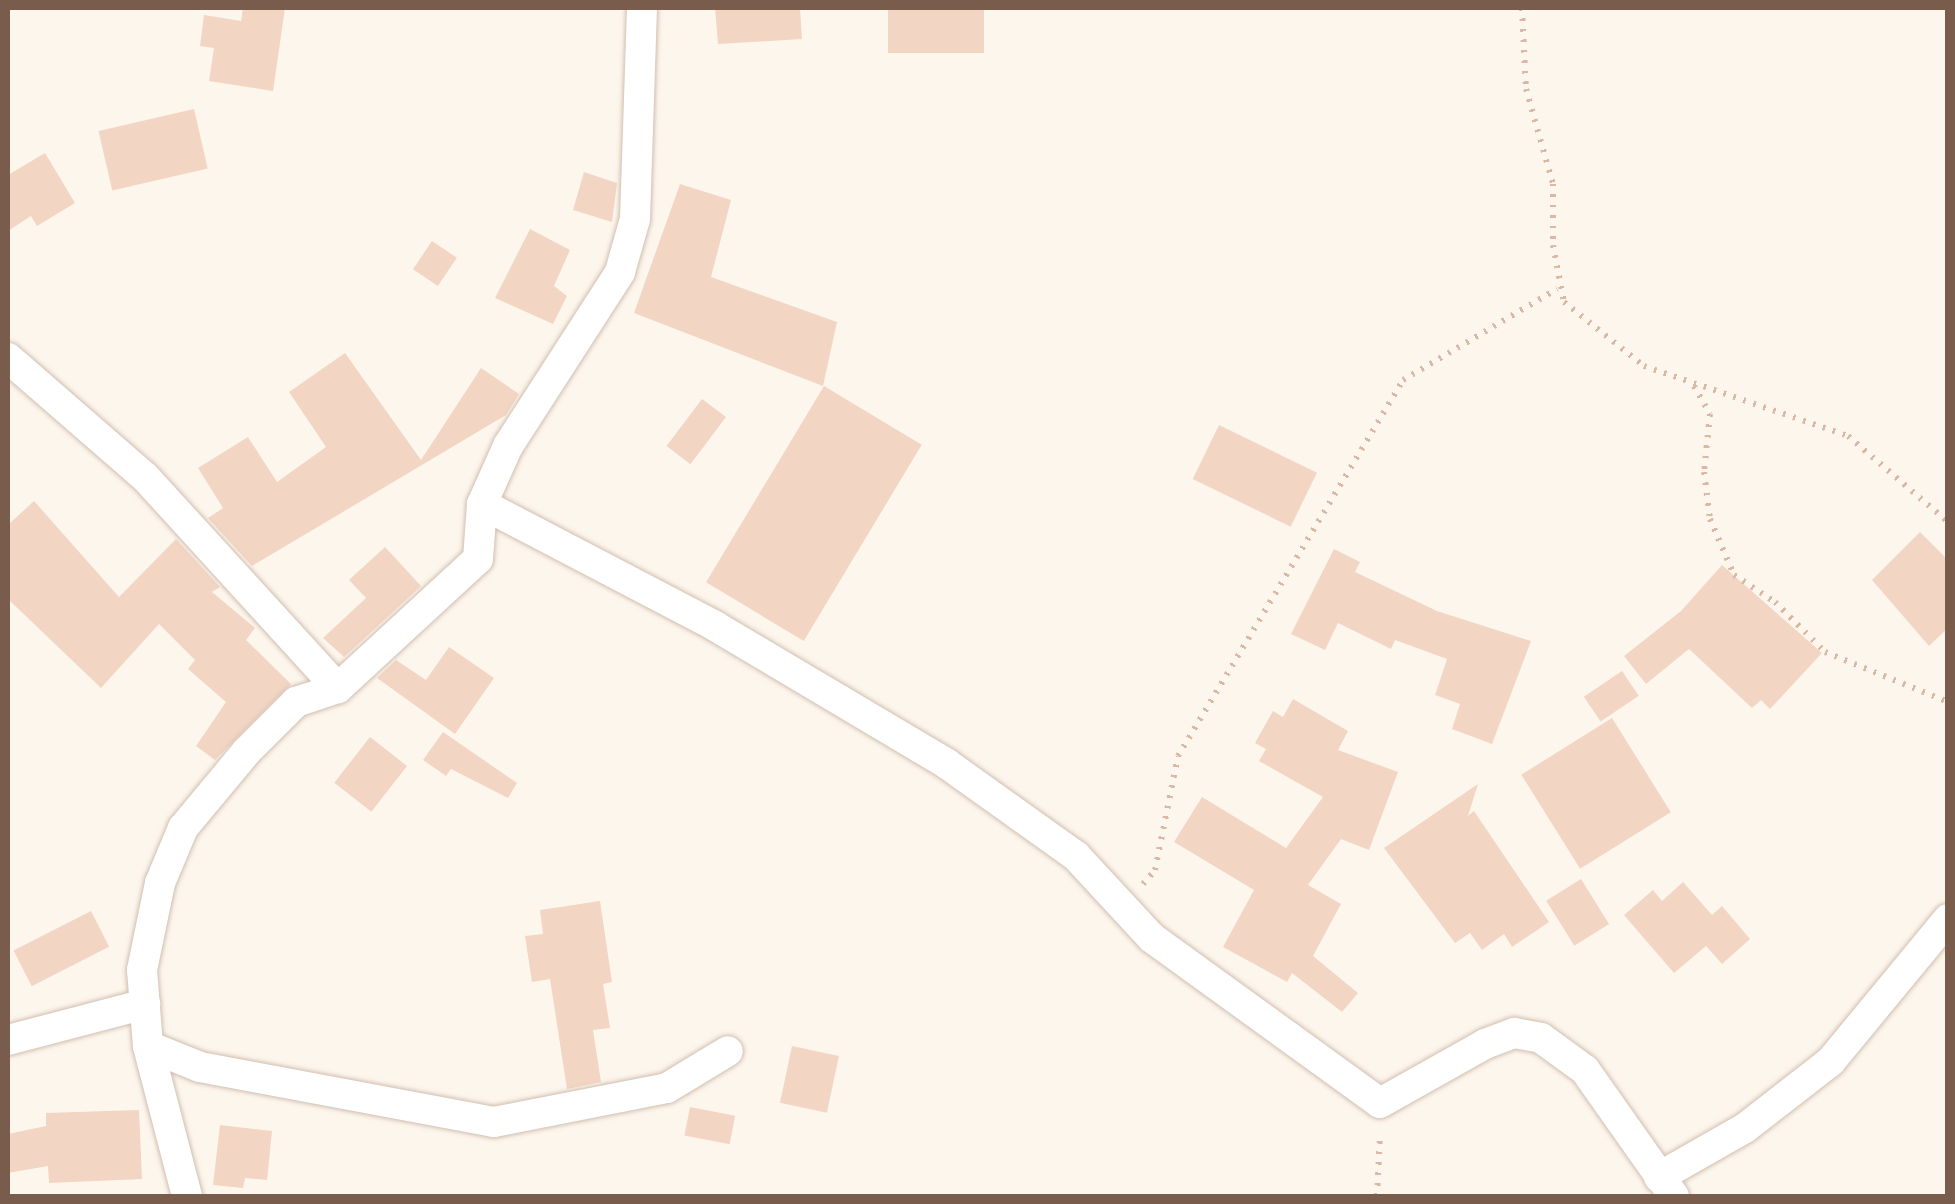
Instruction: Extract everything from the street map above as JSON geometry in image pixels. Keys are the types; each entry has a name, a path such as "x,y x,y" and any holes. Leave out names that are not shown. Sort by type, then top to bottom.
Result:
{"street":[{"path":"188,1196 148,1046 142,970 160,883 184,828 296,702 338,688 478,560 482,504 528,408 620,272 635,219 642,8"},
{"path":"8,358 145,477 338,688"},
{"path":"482,504 715,626 946,764 1076,856 1152,938 1380,1103 1514,1032 1541,1038 1585,1070 1666,1187 1832,1061 1948,919"},
{"path":"8,1040 145,1004"},
{"path":"148,1046 200,1067 494,1122 668,1088 728,1051"}],"path":[{"path":"1522,8 1526,89 1553,184 1557,289 1582,322 1644,366 1694,385 1792,412 1848,436 1948,522"},
{"path":"1123,908 1155,870 1178,756 1188,736 1403,380 1557,289"},
{"path":"1694,385 1710,414 1704,472 1710,518 1734,576 1774,602 1825,652 1948,702"},
{"path":"1377,1196 1380,1103"}],"building":[{"path":"243,8 285,8 273,91 209,81 214,48 200,46 204,15 241,21"},
{"path":"715,8 800,8 802,39 718,44"},
{"path":"888,8 984,8 984,53 888,53"},
{"path":"194,109 208,168 112,190 99,131"},
{"path":"45,153 75,203 37,226 31,216 8,231 8,175"},
{"path":"584,172 617,183 612,222 573,210"},
{"path":"680,184 731,200 711,277 837,322 823,386 634,313"},
{"path":"530,229 570,250 554,286 567,296 553,324 495,298"},
{"path":"432,241 457,258 438,286 413,269"},
{"path":"345,353 421,460 481,368 519,394 506,415 252,566 208,518 223,508 198,468 248,437 277,482 326,447 289,392"},
{"path":"824,386 922,445 804,641 706,582"},
{"path":"702,399 726,417 690,464 666,446"},
{"path":"1219,425 1317,473 1291,527 1193,479"},
{"path":"34,501 119,597 176,539 220,587 212,592 255,628 246,640 291,684 215,760 196,746 226,702 188,669 195,660 159,624 101,688 8,599 8,525"},
{"path":"1920,532 1948,560 1948,628 1929,646 1872,580"},
{"path":"385,547 421,586 344,657 323,638 366,598 349,580"},
{"path":"1334,549 1360,562 1355,572 1437,611 1531,641 1492,744 1452,729 1460,704 1435,695 1447,659 1395,640 1391,649 1338,623 1325,650 1291,634"},
{"path":"1722,565 1822,653 1770,709 1761,700 1752,708 1689,649 1646,684 1624,656 1681,611"},
{"path":"449,647 494,678 455,734 377,678 396,660 426,680"},
{"path":"1622,671 1639,696 1601,722 1584,697"},
{"path":"1293,699 1348,731 1338,750 1398,772 1369,850 1341,839 1308,885 1341,904 1313,956 1358,993 1342,1012 1292,973 1287,982 1223,947 1254,890 1174,842 1202,797 1286,848 1323,797 1259,761 1266,749 1255,743 1273,711 1283,717"},
{"path":"1612,718 1671,812 1580,869 1521,775"},
{"path":"443,732 517,783 508,798 451,769 446,776 423,760"},
{"path":"370,737 407,766 371,812 334,783"},
{"path":"1478,784 1468,816 1474,811 1549,922 1512,947 1504,934 1482,950 1470,933 1455,943 1384,848"},
{"path":"1581,879 1609,924 1574,946 1546,901"},
{"path":"1683,882 1712,915 1722,906 1750,939 1722,964 1706,946 1674,973 1624,915 1653,890 1662,901"},
{"path":"600,901 612,982 603,984 610,1028 593,1030 601,1082 567,1089 550,979 532,982 525,936 543,934 540,910"},
{"path":"91,911 109,947 32,986 13,950"},
{"path":"792,1046 839,1056 827,1113 780,1103"},
{"path":"690,1107 735,1116 730,1144 684,1135"},
{"path":"139,1110 142,1179 49,1183 48,1166 8,1173 8,1134 46,1126 46,1113"},
{"path":"220,1125 272,1131 267,1180 245,1178 243,1188 213,1185"}]}
